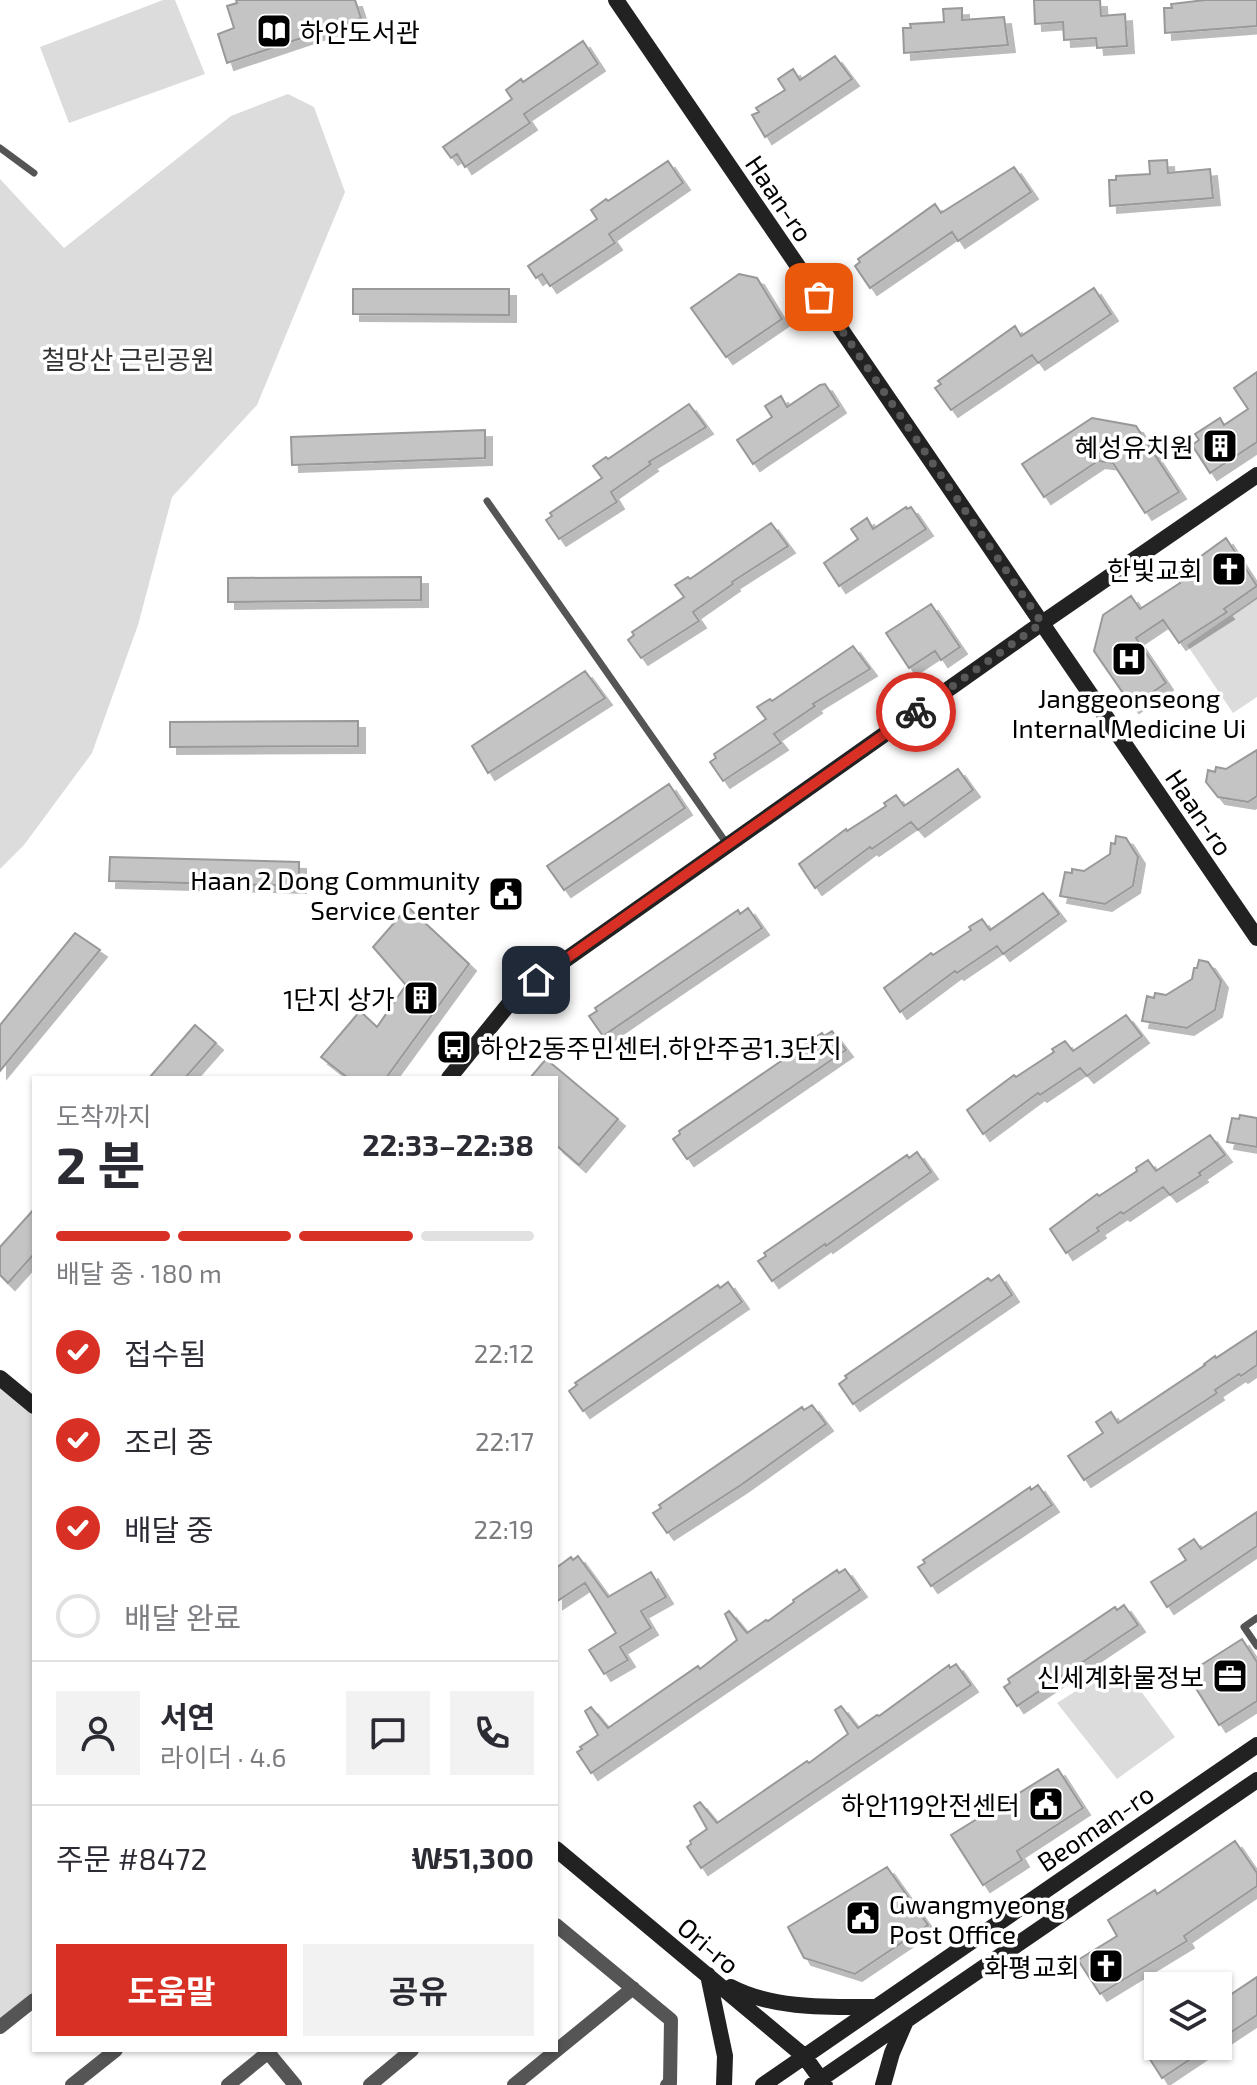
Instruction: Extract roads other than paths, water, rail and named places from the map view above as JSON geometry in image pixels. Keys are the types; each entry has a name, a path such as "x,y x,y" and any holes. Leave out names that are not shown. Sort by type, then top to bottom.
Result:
{"street":[{"name":"Haan-ro","path":"616,0 1257,938"},
{"path":"451,1076 517,994 1257,475"},
{"path":"0,1378 32,1404"},
{"name":"Beoman-ro","path":"763,2085 1257,1745"},
{"name":"Beoman-ro","path":"819,2083 1257,1780"},
{"name":"Ori-ro","path":"558,1851 804,2056 819,2083"},
{"path":"558,1928 671,2020 670,2083 667,2085"},
{"path":"708,1975 744,1993 786,2003 874,2007"},
{"path":"708,1975 725,2056 724,2085"},
{"path":"558,2049 633,1988"},
{"path":"0,2027 32,2002"},
{"path":"883,2085 905,2021"},
{"path":"72,2085 113,2052"},
{"path":"228,2085 267,2052"},
{"path":"269,2052 295,2085"},
{"path":"370,2085 410,2052"},
{"path":"514,2085 554,2052"}],"lane":[{"path":"0,148 34,173"},
{"path":"487,501 727,844"},
{"path":"1257,1618 1244,1627 1257,1646"}],"place":[{"name":"하안도서관","path":"274,31"},
{"name":"혜성유치원","path":"1220,446"},
{"name":"한빛교회","path":"1229,569"},
{"name":"Janggeonseong Internal Medicine Ui","path":"1129,659"},
{"name":"Haan 2 Dong Community Service Center","path":"506,894"},
{"name":"1단지 상가","path":"421,998"},
{"name":"하안2동주민센터.하안주공1.3단지","path":"454,1047"},
{"name":"신세계화물정보","path":"1230,1676"},
{"name":"하안119안전센터","path":"1046,1804"},
{"name":"Gwangmyeong Post Office","path":"863,1918"},
{"name":"화평교회","path":"1106,1966"}],"park label":[{"name":"철망산 근린공원","path":"128,358"}]}
